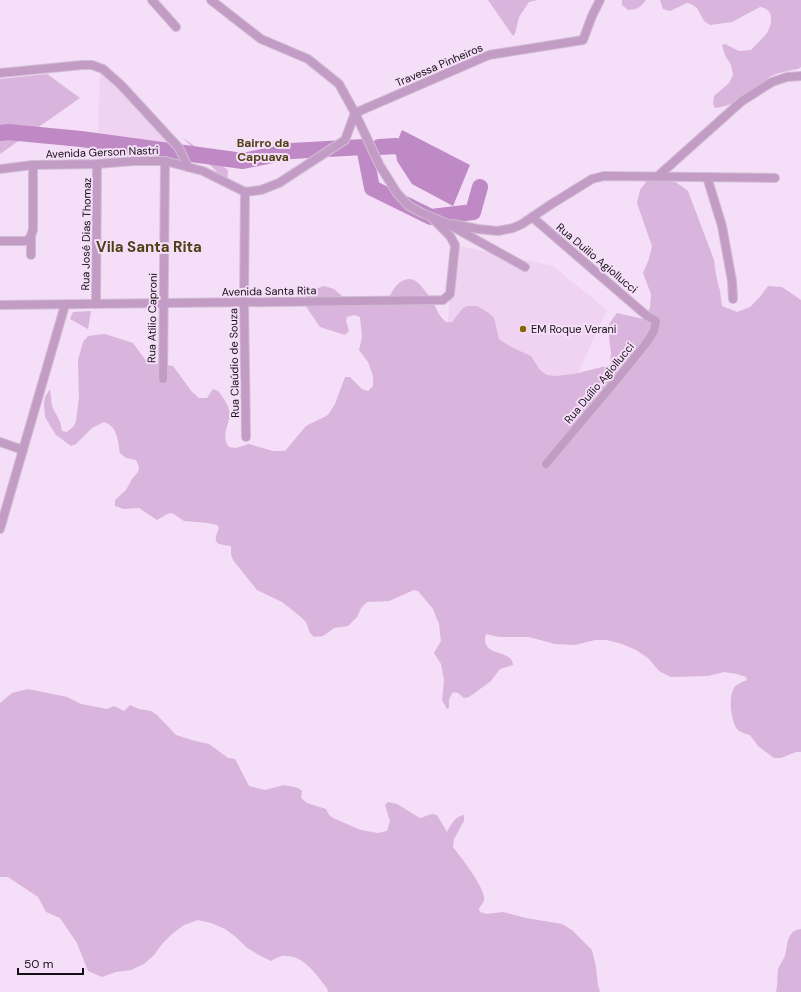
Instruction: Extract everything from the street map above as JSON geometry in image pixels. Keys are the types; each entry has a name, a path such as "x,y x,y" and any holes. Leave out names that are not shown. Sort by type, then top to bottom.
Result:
{"street":[{"path":"152,0 176,27"},
{"path":"211,0 261,39 308,59 339,84 355,113 380,166 397,193 409,206 446,223 525,266"},
{"name":"Travessa Pinheiros","path":"355,113 489,55 583,40 600,0"},
{"path":"0,73 82,65 92,65 103,69 122,85 179,148 188,168"},
{"path":"658,176 742,101 772,82 787,77 801,76"},
{"path":"245,192 261,190 279,183 345,140 355,113"},
{"name":"Avenida Gerson Nastri","path":"0,169 33,165 165,161 203,171 245,192"},
{"name":"Rua Atílio Caproni","path":"162,379 165,161"},
{"name":"Rua José Dias Thomaz","path":"96,304 97,164"},
{"path":"31,255 31,236 33,230 33,165"},
{"path":"446,223 498,231 513,228 522,224 592,179 604,176 775,178"},
{"path":"707,177 722,226 732,281 733,299"},
{"name":"Rua Claúdio de Souza","path":"245,192 244,302 246,437"},
{"name":"Avenida Santa Rita","path":"0,305 443,300 450,294 454,245 450,236 431,217"},
{"name":"Rua Duilio Agiollucci","path":"532,217 647,316"},
{"path":"0,241 25,241 29,240 31,236"},
{"path":"0,529 65,305"},
{"name":"Rua Duílio Agiollucci","path":"546,464 624,371 650,337 654,331 656,321 647,316"},
{"path":"0,442 23,450"}],"shaded area":[{"path":"488,0 538,0 529,2 519,17 515,34 513,36"},
{"path":"622,0 646,0 638,8 628,10 622,5"},
{"path":"660,0 801,0 801,67 771,76 761,91 753,96 732,104 715,108 713,104 714,96 729,83 733,75 731,65 725,55 722,45 725,44 739,51 751,50 768,31 771,24 770,13 764,8 760,7 732,22 710,25 704,21 697,8 691,4 687,3 670,11 663,9"},
{"path":"100,69 178,148 165,160 97,164"},
{"path":"47,74 80,98 0,154 0,79"},
{"path":"402,130 470,165 453,206 412,184 397,161 395,147"},
{"path":"182,137 228,170 227,182"},
{"path":"663,177 677,183 688,191 714,260 722,306 737,312 750,307 768,286 782,287 801,300 801,752 796,752 781,758 774,758 758,746 750,735 742,733 738,730 732,716 731,697 735,687 747,680 746,677 724,672 708,676 671,677 659,671 648,658 636,650 607,640 595,640 575,645 555,644 529,637 499,637 486,634 485,642 487,647 507,656 513,665 500,669 491,681 469,697 464,698 458,693 453,692 449,699 449,708 447,709 442,700 444,680 441,664 434,653 441,641 439,624 433,609 418,591 414,590 389,601 367,602 361,608 357,617 348,626 334,628 323,636 314,637 310,633 306,622 301,617 282,602 257,590 233,560 231,546 222,545 217,542 216,537 219,528 217,525 184,521 172,513 167,514 157,520 139,508 124,509 115,506 115,500 126,490 138,472 139,467 136,460 126,458 120,453 115,431 109,424 104,422 92,428 76,444 71,446 56,435 45,417 45,397 50,389 52,406 60,422 62,431 67,432 74,426 79,397 78,360 83,342 88,336 105,334 133,343 147,362 173,366 192,392 199,398 207,398 213,389 218,391 229,410 229,419 225,438 229,447 236,448 249,444 273,451 285,451 306,426 328,415 335,404 345,377 350,377 362,389 368,391 373,386 373,376 368,362 359,350 362,337 360,317 354,315 347,317 346,321 349,331 345,335 320,327 307,308 304,299 308,293 324,286 334,289 350,303 365,305 378,296 386,304 398,284 402,281 412,279 433,301 440,316 446,322 452,322 462,309 467,306 477,306 489,313 494,318 499,339 511,347 531,356 540,370 547,375 555,376 574,374 610,365 611,353 609,324 617,313 643,319 650,308 651,294 643,273 649,259 652,246 637,203 640,190 648,179"},
{"name":"EM Roque Verani","path":"455,245 553,266 607,310 569,392 445,349"},
{"path":"91,311 88,329 70,319 73,312"},
{"path":"28,689 67,697 81,704 107,709 114,706 124,711 130,705 139,709 151,711 157,715 176,735 209,744 228,758 235,759 249,786 265,790 284,785 298,788 302,791 301,798 307,803 326,809 329,815 333,818 361,830 378,833 387,831 390,821 385,805 388,802 397,804 420,818 432,814 437,815 447,832 458,817 464,815 464,821 454,839 453,847 472,873 484,896 484,901 479,909 480,912 487,914 503,912 526,918 562,924 572,930 592,950 600,992 328,992 327,988 310,967 299,959 284,956 278,957 271,961 246,947 225,929 211,923 198,920 184,925 172,934 144,964 131,970 116,972 102,977 88,971 77,943 60,918 46,912 38,897 8,877 0,877 0,703 12,693"},
{"path":"801,929 801,992 776,992 778,970 785,956 788,939 796,930"}],"waterway":[{"path":"0,133 8,132 81,139 243,161 291,151 364,147 372,188 431,217 473,212 480,187"},
{"path":"379,147 396,146 406,150"}],"place":[{"name":"EM Roque Verani","path":"523,329"}],"district":[{"name":"Bairro da Capuava","path":"263,150"},
{"name":"Vila Santa Rita","path":"149,247"}]}
